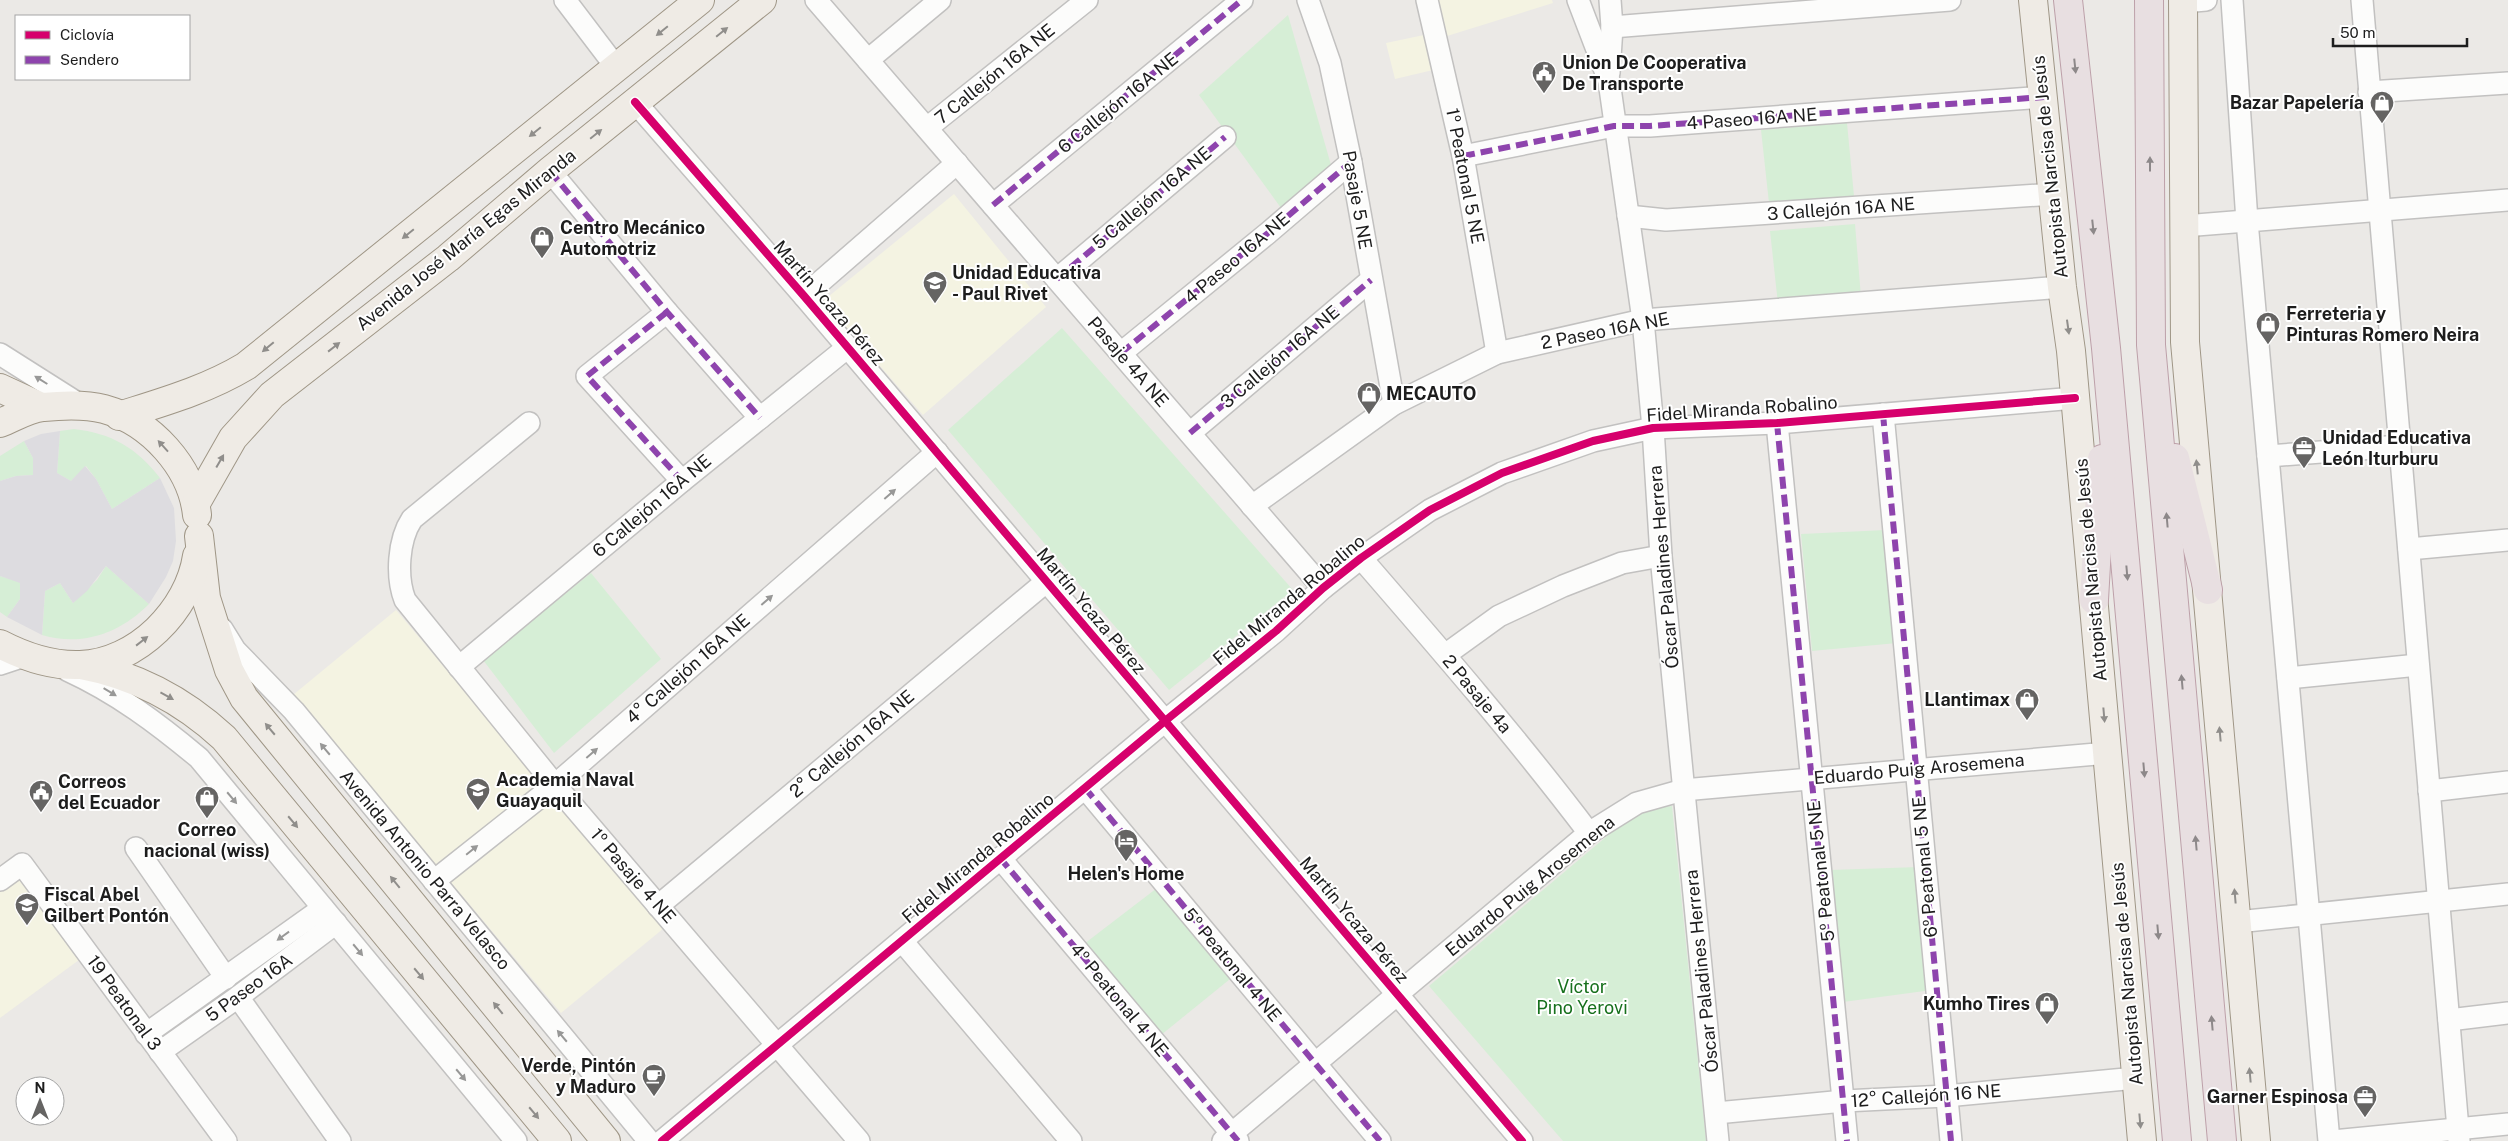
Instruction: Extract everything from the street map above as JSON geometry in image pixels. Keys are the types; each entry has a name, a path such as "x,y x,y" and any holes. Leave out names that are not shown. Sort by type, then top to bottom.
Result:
{"highway":[{"name":"Autopista Narcisa de Jesús","path":"2068,0 2107,368 2177,1141"},
{"path":"2072,34 2079,0"},
{"path":"2138,0 2149,29"},
{"path":"2149,0 2153,364 2222,1141"},
{"path":"2153,364 2208,590"},
{"path":"2094,600 2107,368"}],"main road":[{"path":"119,416 190,394 224,379 246,366 700,0"},
{"name":"Avenida José María Egas Miranda","path":"196,503 234,438 272,395 448,258 550,171 762,0"},
{"name":"Autopista Narcisa de Jesús","path":"2033,0 2075,398 2142,1141"},
{"path":"2191,1 2184,226 2185,342 2256,1141"},
{"path":"0,388 41,407"},
{"path":"0,423 41,407 82,406 104,409 135,423 162,444 182,471 196,503 199,536 195,569 182,600 161,626 135,647 114,658 81,665"},
{"name":"Avenida Antonio Parra Velasco","path":"199,536 206,598 229,670 244,698 606,1141"},
{"path":"0,644 12,660 51,662 106,669 167,696 207,723 224,738 557,1141"}],"street":[{"path":"565,0 616,67"},
{"name":"Pasaje 4A NE","path":"816,0 1323,588"},
{"path":"868,60 940,0"},
{"name":"7 Callejón 16A NE","path":"927,128 1087,0"},
{"name":"6 Callejón 16A NE","path":"993,205 1242,0"},
{"name":"Pasaje 5 NE","path":"1308,0 1330,63 1351,162 1394,404"},
{"name":"1º Peatonal 5 NE","path":"1427,0 1463,156 1498,353"},
{"name":"Óscar Paladines Herrera","path":"1578,0 1608,81 1643,320 1653,428 1661,556 1718,1141"},
{"path":"1608,81 1612,26 1610,0"},
{"path":"1612,26 1950,0"},
{"path":"2232,0 2247,221 2331,1141 2459,1135 2508,1124"},
{"path":"2362,0 2459,1135"},
{"path":"2369,92 2508,83"},
{"name":"4 Paseo 16A NE","path":"1463,156 1614,126 1650,126 2044,98"},
{"name":"Martín Ycaza Pérez","path":"636,102 804,296 1522,1141"},
{"name":"5 Callejón 16A NE","path":"1057,279 1225,137"},
{"name":"4 Paseo 16A NE","path":"1121,353 1268,233 1351,162"},
{"path":"804,296 957,163"},
{"path":"550,171 667,312 760,418"},
{"name":"3 Callejón 16A NE","path":"1628,216 1666,220 2054,194"},
{"path":"2184,226 2508,200"},
{"name":"3 Callejón 16A NE","path":"1190,434 1371,280"},
{"name":"2 Paseo 16A NE","path":"1252,506 1394,404 1498,353 1643,320 2062,287"},
{"path":"667,312 587,376 682,481"},
{"name":"6 Callejón 16A NE","path":"459,667 682,481 848,348"},
{"path":"0,354 82,406"},
{"name":"Fidel Miranda Robalino","path":"662,1141 1084,788 1276,631 1323,588 1361,558 1430,510 1502,473 1593,441 1653,428 1777,423 2075,398"},
{"name":"6º Peatonal 5 NE","path":"1883,414 1951,1141"},
{"name":"1º Pasaje 4 NE","path":"528,423 412,518 407,526 402,544 401,590 411,609 555,785 859,1141"},
{"name":"5º Peatonal 5 NE","path":"1777,423 1848,1141"},
{"path":"2268,456 2400,446"},
{"name":"4° Callejón 16A NE","path":"434,881 555,785 937,452"},
{"path":"2409,549 2508,540"},
{"path":"1445,655 1499,616 1563,586 1622,563 1661,556"},
{"name":"2 Pasaje 4a","path":"1361,558 1445,655 1556,789 1589,833"},
{"name":"2° Callejón 16A NE","path":"658,906 1047,581"},
{"name":"Avenida Antonio Parra Velasco","path":"206,598 235,650 294,711 649,1141"},
{"path":"51,662 93,682 146,714 199,758 516,1141"},
{"path":"2288,678 2418,665"},
{"name":"Eduardo Puig Arosemena","path":"1231,1138 1397,994 1589,833 1637,803 1683,790 2108,753"},
{"path":"2429,791 2508,782"},
{"name":"5º Peatonal 4 NE","path":"1084,788 1380,1141"},
{"path":"136,848 226,978"},
{"name":"4º Peatonal 4 NE","path":"1000,858 1231,1138"},
{"name":"19 Peatonal 3","path":"0,880 22,864 226,1141"},
{"path":"2237,922 2508,894"},
{"name":"5 Paseo 16A","path":"146,1034 226,978 330,915"},
{"name":"5 Paseo 16A","path":"160,1052 238,997 330,915"},
{"path":"902,941 1071,1141"},
{"path":"238,997 340,1141"},
{"path":"2449,1020 2508,1013"},
{"name":"12° Callejón 16 NE","path":"1716,1113 1844,1101 1946,1096 2136,1078"}],"shaded area":[{"path":"1437,0 1552,0 1553,3 1447,36"},
{"path":"1424,35 1433,70 1395,79 1386,43"},
{"name":"Unidad Educativa - Paul Rivet","path":"954,194 1046,307 923,415 823,301"},
{"path":"60,431 57,473 71,481 85,466 96,479 112,509 160,478 174,508 176,541 173,561 166,577 149,604 106,566 87,591 73,603 60,583 45,591 42,635 7,617 20,599 20,583 0,576 0,481 16,476 33,475 33,458 24,441 41,434"},
{"name":"Academia Naval Guayaquil","path":"396,610 664,928 561,1013 293,695"},
{"name":"Fiscal Abel Gilbert Pontón","path":"18,878 79,960 0,1018 0,891"}],"green space":[{"path":"1288,15 1331,165 1281,208 1199,95"},
{"path":"1847,123 1854,196 1769,203 1761,130"},
{"path":"1855,224 1861,297 1778,304 1770,231"},
{"path":"1062,328 1293,590 1169,690 948,430"},
{"path":"74,429 100,434 122,444 142,458 160,478 112,509 96,479 86,466 71,481 57,473 60,431"},
{"path":"24,441 33,458 33,475 16,476 0,481 0,456"},
{"path":"1886,530 1897,643 1812,651 1801,534"},
{"path":"106,566 149,604 126,623 100,635 72,639 42,635 45,591 60,583 73,603 97,580"},
{"path":"591,573 661,659 554,753 483,660"},
{"path":"0,576 20,582 20,599 7,617 0,612"},
{"name":"Víctor Pino Yerovi","path":"1672,806 1706,1141 1563,1141 1429,986 1638,810"},
{"path":"1919,867 1932,990 1843,1002 1830,870"},
{"path":"1161,885 1235,975 1161,1035 1084,944"}],"marked path":[{"path":"993,205 1242,0"},
{"path":"1463,156 1614,126 1650,126 2044,97"},
{"path":"1057,279 1225,137"},
{"path":"1121,353 1268,233 1351,162"},
{"path":"550,171 667,312 760,418"},
{"path":"1190,433 1371,280"},
{"path":"667,312 587,376 682,481"},
{"path":"1883,414 1951,1141"},
{"path":"1777,423 1847,1141"},
{"path":"1085,788 1380,1141"},
{"path":"1000,858 1238,1141"}],"cycle path":[{"path":"635,102 804,296 1522,1141"},
{"path":"662,1141 1165,721 1276,631 1323,588 1361,558 1430,510 1502,473 1593,441 1653,428 1777,423 2075,398"}],"place":[{"name":"Union De Cooperativa De Transporte","path":"1544,94"},
{"name":"Bazar Papelería","path":"2382,124"},
{"name":"Centro Mecánico Automotriz","path":"542,259"},
{"name":"Unidad Educativa - Paul Rivet","path":"935,304"},
{"name":"Ferreteria y Pinturas Romero Neira","path":"2268,345"},
{"name":"MECAUTO","path":"1369,415"},
{"name":"Unidad Educativa León Iturburu","path":"2304,469"},
{"name":"Llantimax","path":"2027,721"},
{"name":"Academia Naval Guayaquil","path":"478,811"},
{"name":"Correos del Ecuador","path":"41,813"},
{"name":"Correo nacional (wiss)","path":"207,819"},
{"name":"Helen's Home","path":"1126,862"},
{"name":"Fiscal Abel Gilbert Pontón","path":"27,926"},
{"name":"Kumho Tires","path":"2047,1025"},
{"name":"Verde, Pintón y Maduro","path":"654,1097"},
{"name":"Garner Espinosa","path":"2365,1118"}]}
